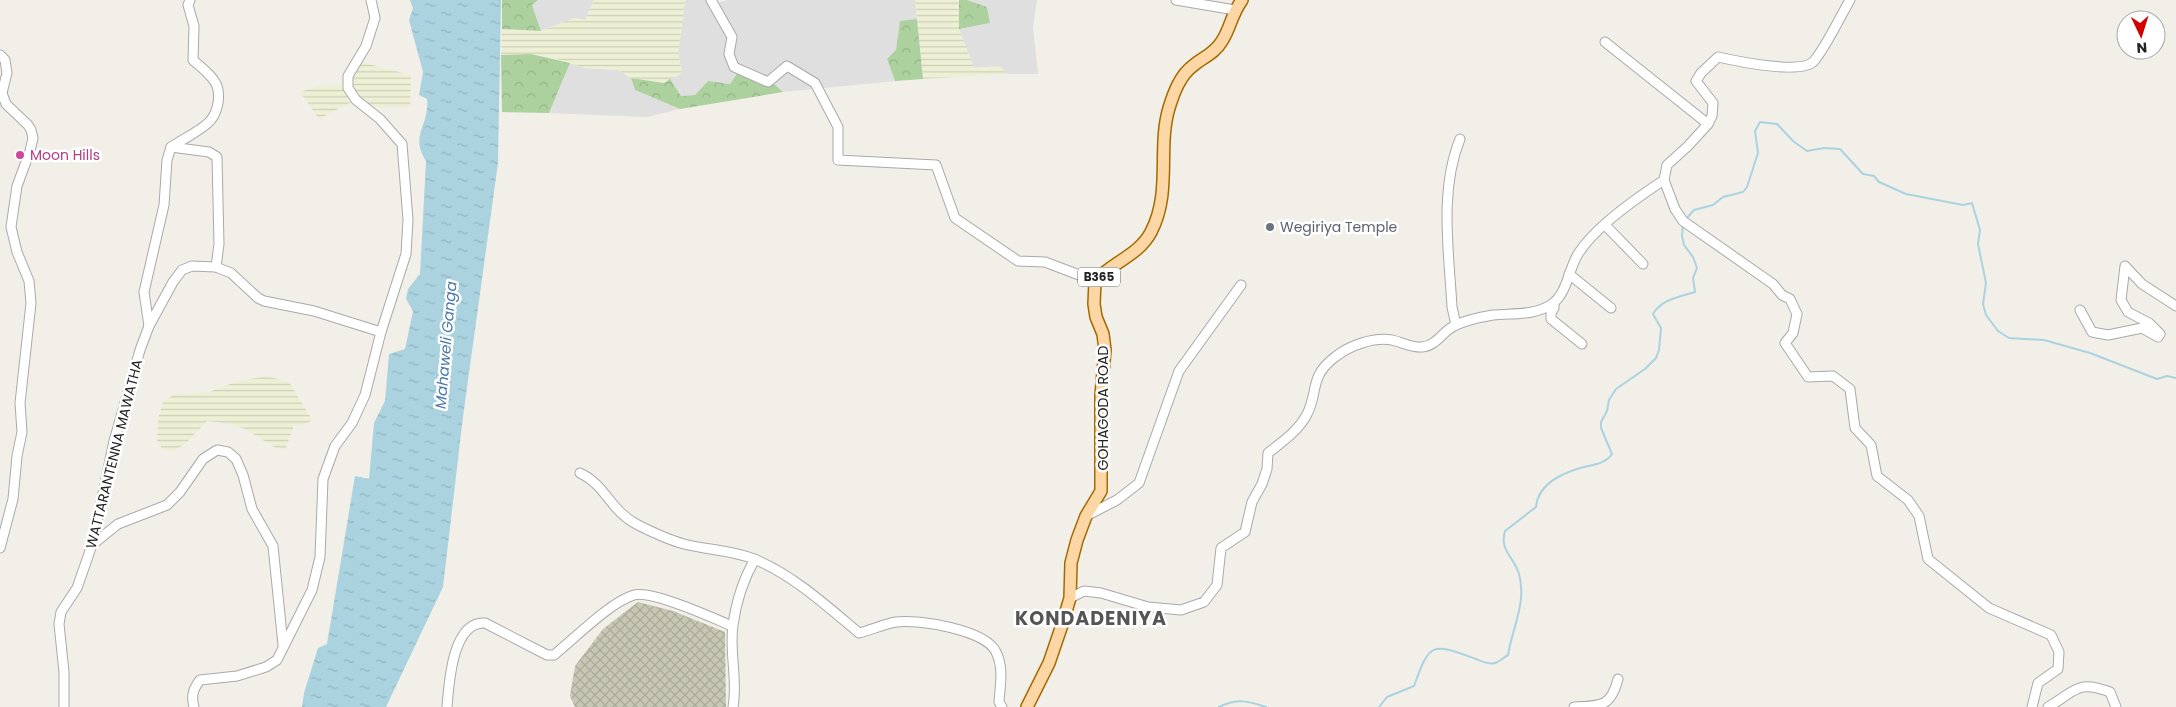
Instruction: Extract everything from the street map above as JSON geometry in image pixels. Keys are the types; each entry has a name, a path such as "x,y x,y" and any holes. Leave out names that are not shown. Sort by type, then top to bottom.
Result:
{"main road":[{"name":"B365","path":"1095,281 1113,264 1141,247 1152,230 1160,211 1164,187 1165,133 1169,108 1182,77 1218,46 1235,10 1242,0"},
{"name":"GOHAGODA ROAD","path":"1027,707 1049,663 1070,598 1071,564 1077,540 1086,516 1101,492 1101,395 1105,350 1094,304 1095,281"}],"street":[{"path":"150,326 144,292 161,221 167,160 171,147 209,122 217,110 219,101 217,86 208,73 193,60 194,26 188,5 190,0"},
{"path":"194,707 192,696 194,688 200,680 238,676 266,667 277,660 312,590 320,557 323,479 335,446 352,423 365,395 381,332 406,254 408,220 402,144 380,119 356,100 348,88 348,76 366,46 375,18 371,0"},
{"path":"711,0 732,37 729,54 734,67 768,82 787,66 815,82 838,127 838,160 936,165 955,218 1018,260 1045,262 1095,281"},
{"path":"1176,0 1235,10"},
{"path":"1850,0 1813,62 1798,67 1718,58 1701,73 1696,81 1713,103 1712,116 1708,124 1688,146 1667,165 1664,180 1675,209 1683,221 1773,284 1782,295 1790,299 1798,314 1794,333 1785,343 1808,377 1833,376 1850,389 1855,428 1871,445 1877,476 1908,500 1919,516 1928,559 1990,608 2051,636 2060,652 2058,669 2038,683 2032,707"},
{"path":"1605,42 1708,124"},
{"path":"0,55 4,60 6,73 2,93 6,104 28,125 33,138 17,186 11,227 17,252 29,281 30,303 20,403 22,432 17,456 13,499 0,548"},
{"path":"1456,325 1452,307 1448,191 1453,158 1460,139"},
{"path":"171,147 209,152 217,157 219,244 216,267"},
{"path":"1582,344 1551,319 1550,313 1578,254 1594,235 1634,200 1664,180"},
{"path":"1606,226 1644,264"},
{"name":"WATTARANTENNA MAWATHA","path":"64,707 64,672 59,624 61,612 78,588 92,545 114,440 140,350 173,282 182,270 192,266 216,267 231,273 258,298 264,301 314,311 381,332"},
{"path":"2080,310 2092,332 2108,335 2142,328 2158,337 2160,334 2149,323 2128,312 2120,300 2125,266 2142,284 2176,306"},
{"path":"1569,274 1611,308"},
{"path":"1086,516 1117,500 1139,483 1179,371 1241,285"},
{"path":"1070,598 1084,591 1165,610 1181,610 1204,602 1217,585 1221,548 1245,532 1252,502 1267,470 1268,453 1298,429 1307,414 1316,376 1334,357 1353,347 1378,339 1392,340 1421,348 1434,343 1447,330 1456,325 1492,315 1526,313 1543,309 1554,303"},
{"path":"92,545 118,524 167,505 180,492 203,458 217,450 228,452 236,459 243,475 252,509 273,546 283,645"},
{"path":"580,473 593,479 618,512 637,525 683,544 722,549 755,559 807,589 859,633 896,622 932,624 972,633 996,651 1001,670 999,702 1002,707"},
{"path":"732,707 735,694 732,626 746,574 755,559"},
{"path":"446,707 451,668 462,635 466,630 479,623 485,623 547,655 554,655 615,605 634,595 644,595 665,600 732,626"},
{"path":"1574,707 1598,707 1606,704 1614,694 1618,679"},
{"path":"2048,707 2075,688 2096,686 2110,692 2116,707"}],"shaded area":[{"path":"538,0 594,0 585,20 574,18 541,31 532,5"},
{"path":"594,0 685,0 678,54 682,73 664,83 631,78 618,70 585,68 561,60 531,54 501,55 502,29 541,31 574,18 585,20"},
{"path":"685,0 708,0 709,5 728,0 915,0 917,19 900,22 896,51 887,59 895,81 783,92 772,82 730,84 708,81 695,95 681,96 670,79 682,73 678,54"},
{"path":"915,0 959,0 959,29 974,68 999,66 1008,74 923,79"},
{"path":"967,0 1037,0 1033,27 1038,74 1008,74 999,66 974,68 959,29 990,23 987,7"},
{"path":"361,62 411,75 410,107 367,108 352,92 350,77"},
{"path":"570,63 585,68 618,70 631,78 635,90 680,109 647,117 549,113"},
{"path":"341,85 351,102 319,119 300,92 318,86"},
{"path":"267,376 289,382 311,418 311,421 303,426 294,425 285,450 274,447 245,429 224,423 207,421 185,444 174,451 162,449 157,440 158,419 163,402 174,394 209,392 238,381"},
{"path":"638,602 673,611 725,632 726,707 575,707 570,696 575,666 603,629"}],"green space":[{"path":"502,0 538,0 532,5 541,31 502,29"},
{"path":"959,0 967,0 987,7 990,23 959,29"},
{"path":"917,19 923,79 895,81 887,59 896,50 900,21"},
{"path":"531,54 570,63 549,113 502,112 501,55"},
{"path":"739,71 772,82 783,92 680,109 635,90 631,78 664,83 670,79 681,96 695,95 708,81 730,84"}],"water":[{"name":"Mahaweli Ganga","path":"410,0 501,0 498,163 463,417 443,587 386,707 302,707 304,693 318,648 327,644 355,476 369,479 374,423 385,401 389,354 405,349 413,311 406,299 408,289 420,274 426,161 419,144 426,116 427,99 419,95 423,72 409,20 413,8"}],"waterway":[{"path":"1686,219 1694,210 1713,205 1723,197 1743,192 1747,187 1758,153 1755,131 1760,122 1777,124 1793,141 1807,151 1824,148 1840,149 1863,174 1874,176 1879,182 1906,194 1963,205 1972,203 1980,230 1978,244 1986,283 1983,304 1986,315 1998,331 2009,338 2044,340 2090,353 2157,379 2167,376 2176,378"},
{"path":"1379,707 1387,697 1414,686 1424,661 1429,653 1434,650 1450,650 1490,664 1508,655 1520,605 1521,584 1517,568 1504,544 1505,531 1536,507 1541,492 1552,481 1573,470 1602,462 1612,454 1601,428 1601,422 1607,411 1609,400 1616,389 1645,369 1656,358 1659,350 1661,328 1653,314 1666,302 1695,292 1693,278 1697,268 1693,257 1684,245 1682,236 1683,225"},
{"path":"1219,707 1237,701 1266,707"}],"place":[{"name":"Moon Hills","path":"20,155"},
{"name":"Wegiriya Temple","path":"1270,227"}],"district":[{"name":"KONDADENIYA","path":"1091,618"}]}
